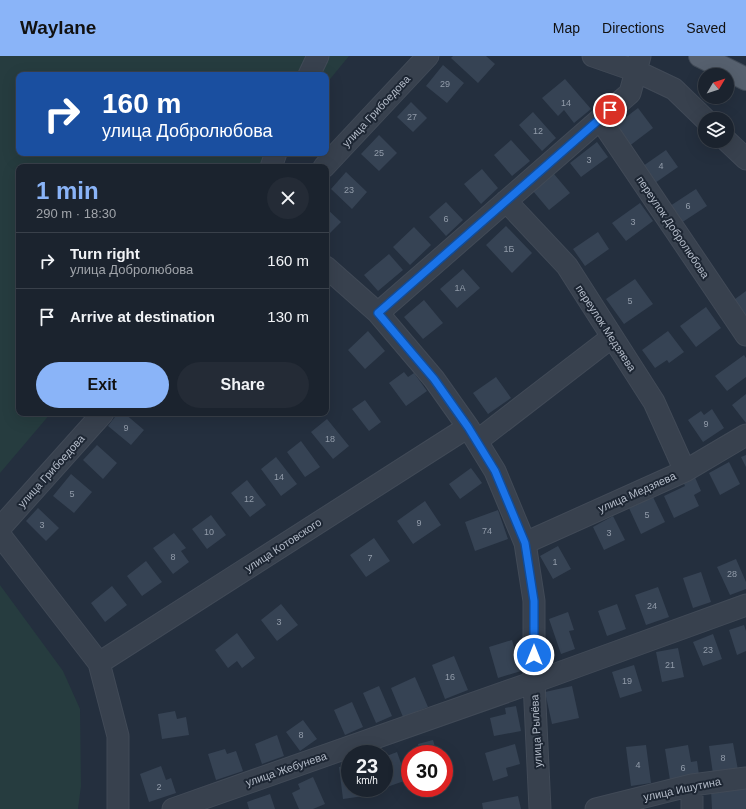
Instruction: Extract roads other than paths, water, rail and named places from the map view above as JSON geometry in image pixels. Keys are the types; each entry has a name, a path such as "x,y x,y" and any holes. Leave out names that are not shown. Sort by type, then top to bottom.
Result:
{"main road":[{"path":"700,56 746,79"}],"street":[{"path":"310,72 318,56"},
{"path":"593,56 638,63 674,89 698,112"},
{"name":"улица Грибоедова","path":"327,164 417,60"},
{"path":"378,313 630,93 638,63"},
{"name":"переулок Добролюбова","path":"600,119 746,335"},
{"path":"734,148 746,159"},
{"name":"переулок Медзяева","path":"506,201 566,266 654,402 685,471"},
{"name":"улица Рылёва","path":"329,269 378,313 434,379 472,434 495,471 525,543 534,601 534,682 540,809"},
{"name":"улица Котовского","path":"99,663 472,434 612,336"},
{"name":"улица Грибоедова","path":"0,528 100,416"},
{"name":"улица Медзяева","path":"525,543 685,471 746,435"},
{"path":"0,535 99,663 118,736 118,809"},
{"name":"улица Жебунева","path":"173,809 534,682 746,605"},
{"name":"улица Ишутина","path":"596,809 692,785 746,778"},
{"path":"692,785 692,809"}]}
